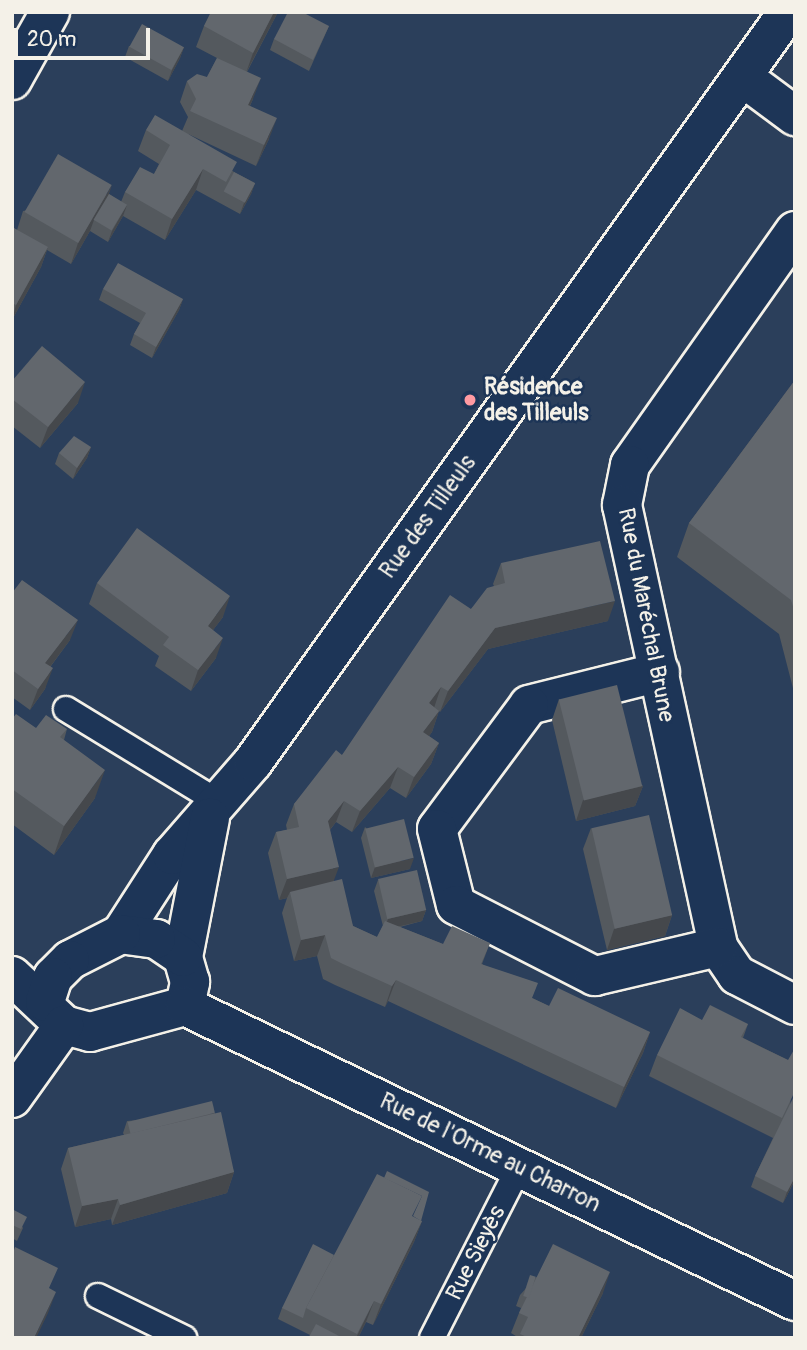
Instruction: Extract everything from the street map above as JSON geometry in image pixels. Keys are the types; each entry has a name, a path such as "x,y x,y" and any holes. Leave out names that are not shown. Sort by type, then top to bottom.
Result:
{"street":[{"path":"12,80 50,12"},
{"name":"Rue des Tilleuls","path":"121,934 172,855 215,809 744,78 788,12"},
{"path":"744,78 795,116"},
{"name":"Rue du Maréchal Brune","path":"795,231 630,465 622,505 660,672 668,738 718,947 737,975 795,1005"},
{"path":"660,672 529,705 437,829 456,905 595,976 718,947"},
{"name":"Rue des Tilleuls","path":"183,957 215,809"},
{"path":"12,976 54,1014 90,1032 185,1006 190,982 183,957 156,939 121,934 70,960 53,977 54,1014 12,1098"},
{"name":"Rue de l'Orme au Charron","path":"185,1006 795,1301"}],"lane":[{"path":"66,709 215,809"},
{"name":"Rue Sieyès","path":"432,1338 519,1167"},
{"path":"97,1296 184,1338"}],"building":[{"path":"211,12 274,12 253,53 204,26"},
{"path":"288,12 302,12 329,26 313,60 274,39"},
{"path":"142,24 184,47 171,70 129,47"},
{"path":"217,58 261,78 248,105 277,118 264,145 190,111 196,99 187,81 197,74 207,77"},
{"path":"155,115 237,162 226,182 203,169 172,219 125,192 140,167 154,174 170,145 146,130"},
{"path":"58,154 112,185 78,243 25,212"},
{"path":"234,172 255,183 245,203 224,191"},
{"path":"109,194 127,205 112,231 94,220"},
{"path":"12,227 48,247 16,305 12,303"},
{"path":"118,263 183,299 156,347 134,334 146,313 103,289"},
{"path":"42,346 85,382 48,427 12,399 12,381"},
{"path":"795,380 795,613 791,600 689,523"},
{"path":"74,436 91,447 77,468 59,453"},
{"path":"137,528 230,596 208,626 223,638 198,670 163,645 169,637 97,583"},
{"path":"600,541 615,601 495,628 448,691 441,687 429,703 439,711 423,732 439,743 414,777 398,767 360,811 344,801 328,821 339,867 287,879 276,832 299,827 294,804 336,750 342,755 450,595 471,609 487,588 505,583 501,563"},
{"path":"22,580 78,620 45,663 53,668 38,689 12,670 12,593"},
{"path":"617,685 642,786 584,800 559,700"},
{"path":"16,714 36,728 46,715 67,729 60,737 105,770 64,826 12,789 12,719"},
{"path":"649,815 672,915 615,929 592,828"},
{"path":"404,819 414,858 375,867 365,829"},
{"path":"417,870 426,910 387,919 378,879"},
{"path":"342,879 353,926 377,937 385,921 443,944 452,926 490,943 481,964 538,983 532,998 549,1006 558,988 650,1032 624,1087 396,980 392,986 331,958 325,935 301,940 290,892"},
{"path":"710,1005 748,1024 741,1037 788,1060 795,1048 795,1091 782,1118 657,1055 680,1008 702,1020"},
{"path":"795,1094 795,1177 787,1192 755,1176"},
{"path":"212,1101 215,1113 130,1134 128,1122"},
{"path":"221,1112 234,1172 120,1205 118,1199 82,1206 68,1148"},
{"path":"387,1171 429,1192 421,1221 413,1216 422,1196 384,1178"},
{"path":"377,1174 422,1196 412,1216 422,1221 381,1304 374,1301 357,1334 306,1308"},
{"path":"12,1209 27,1217 21,1229 12,1225"},
{"path":"313,1244 334,1255 303,1318 282,1308"},
{"path":"553,1244 610,1272 578,1338 529,1338 520,1334 528,1317 519,1313"},
{"path":"15,1247 58,1268 49,1288 56,1292 34,1338 12,1338 12,1256"},
{"path":"530,1275 536,1277 529,1298 523,1296"},
{"path":"316,1324 341,1337 309,1337"}],"place":[{"name":"Résidence des Tilleuls","path":"470,400"}]}
